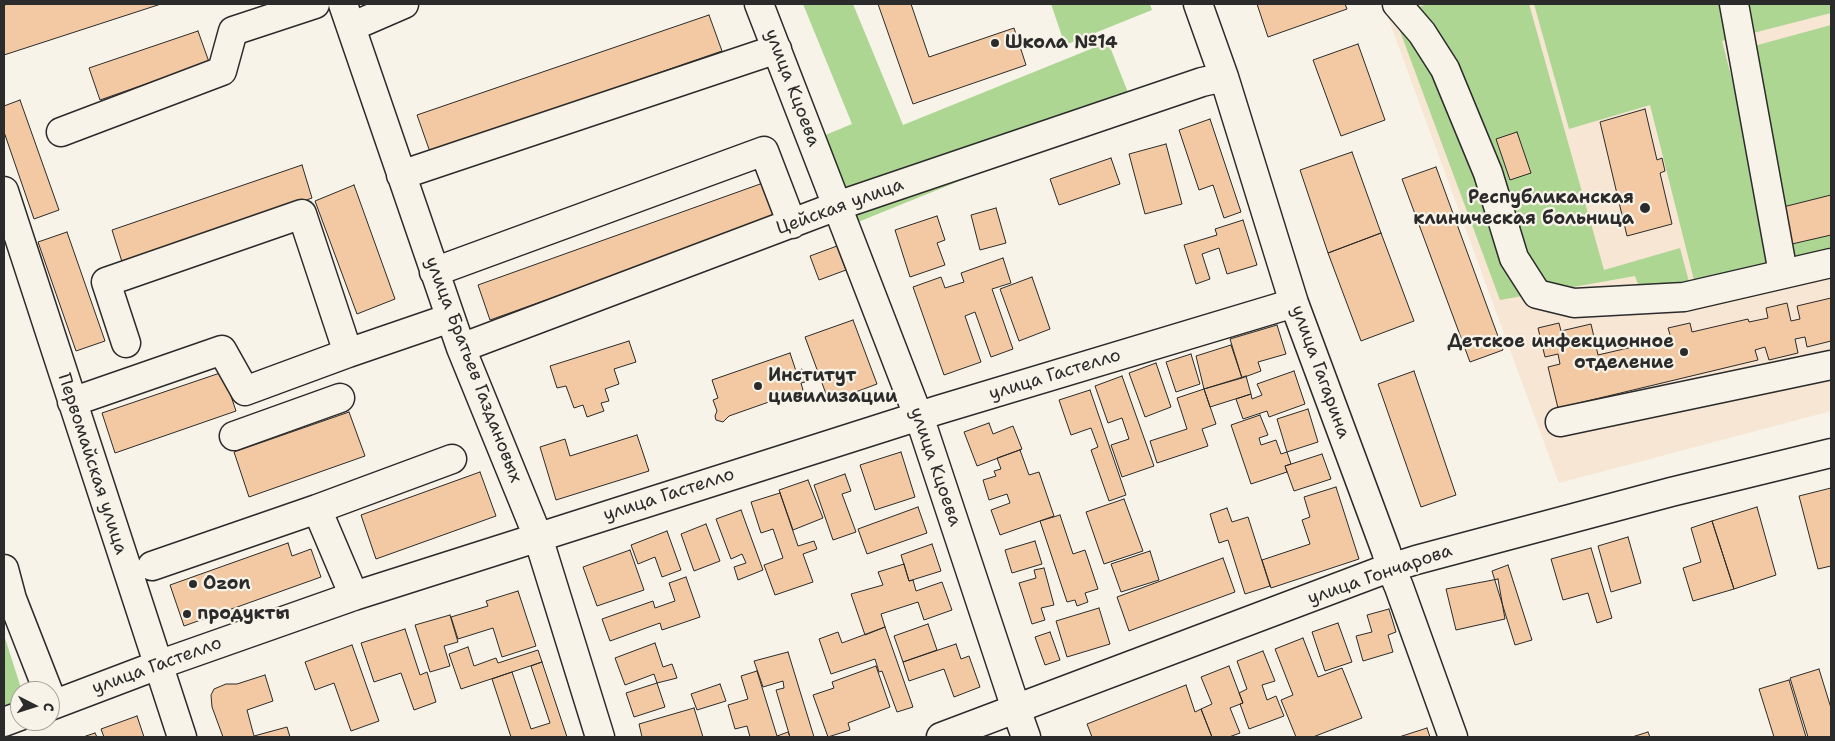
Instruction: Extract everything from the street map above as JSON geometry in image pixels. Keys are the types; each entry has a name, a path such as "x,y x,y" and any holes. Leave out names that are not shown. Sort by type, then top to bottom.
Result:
{"street":[{"path":"61,132 222,71 233,30 315,4"},
{"path":"347,15 404,4"},
{"name":"улица Кцоева","path":"759,4 918,416 1026,737"},
{"name":"улица Гагарина","path":"1198,4 1224,77 1294,302 1383,541 1391,568 1453,737"},
{"path":"1397,4 1422,33 1445,69 1488,174 1514,258 1537,294 1574,303 1684,297 1831,263"},
{"path":"1734,4 1784,273"},
{"name":"улица Братьев Газдановых","path":"347,15 460,348 538,537 600,737"},
{"path":"401,175 777,49"},
{"name":"Цейская улица","path":"460,348 837,206 1183,89 1224,77"},
{"path":"434,272 764,151 792,224"},
{"name":"Первомайская улица","path":"4,191 182,737"},
{"path":"126,343 106,282 302,214 348,353"},
{"name":"улица Гастелло","path":"60,697 158,665 354,596 538,537 918,416 1294,302"},
{"path":"72,402 222,350 245,391 450,318"},
{"path":"1560,422 1831,365"},
{"path":"259,385 273,422"},
{"path":"234,436 340,398"},
{"name":"улица Гончарова","path":"941,737 1416,560 1671,492 1831,453"},
{"path":"152,566 318,509 452,459"},
{"path":"318,509 354,596"},
{"path":"4,569 12,599 43,681"}],"shaded area":[{"name":"Республиканская клиническая больница","path":"1383,4 1831,4 1831,411 1559,483"}],"green space":[{"path":"803,4 853,4 903,125 1108,42 1135,110 858,222 823,136 852,124"},
{"path":"1051,4 1150,4 1152,10 1065,45"},
{"path":"1428,4 1529,4 1604,270 1680,248 1695,304 1647,310 1635,276 1500,300 1394,15"},
{"path":"1534,4 1831,4 1831,13 1722,41 1785,284 1700,304 1650,105 1569,129"},
{"path":"1831,25 1831,252 1786,262 1732,52"},
{"path":"4,635 19,681 10,681 10,722 4,724"}],"building":[{"path":"161,4 4,55 4,5"},
{"name":"Школа №14","path":"878,4 911,4 929,57 1014,28 1026,65 913,104"},
{"path":"1257,4 1345,4 1347,9 1268,37"},
{"path":"709,15 722,51 430,152 417,115"},
{"path":"198,31 209,62 100,100 89,68"},
{"path":"1358,44 1385,120 1341,136 1313,60"},
{"path":"20,100 59,210 34,219 4,132 4,106"},
{"path":"1645,109 1657,160 1662,158 1665,171 1660,173 1672,224 1627,236 1600,122"},
{"path":"1210,119 1241,212 1224,218 1213,185 1199,190 1179,130"},
{"path":"1517,132 1531,173 1510,180 1496,139"},
{"path":"1166,144 1182,204 1145,214 1129,154"},
{"path":"1352,152 1381,233 1328,253 1300,170"},
{"path":"1111,158 1120,184 1059,205 1050,179"},
{"path":"302,165 312,198 123,265 112,230"},
{"path":"1436,167 1503,350 1470,362 1402,179"},
{"path":"763,183 776,218 490,320 478,285"},
{"path":"354,185 395,299 357,314 315,201"},
{"path":"1831,195 1831,235 1792,244 1783,207"},
{"path":"996,208 1006,243 980,250 971,215"},
{"path":"937,216 945,240 937,243 945,265 910,277 895,230"},
{"path":"1243,220 1257,265 1227,274 1219,248 1202,254 1210,279 1196,284 1184,245 1217,235 1215,229"},
{"path":"67,232 105,341 76,351 38,242"},
{"path":"1381,233 1414,321 1361,341 1328,253"},
{"path":"837,246 846,270 819,280 810,256"},
{"path":"1003,258 1011,283 992,289 1013,349 991,357 975,312 965,316 981,362 944,375 913,287 941,277 945,288 964,282 961,273"},
{"path":"1032,277 1050,329 1019,341 1000,289"},
{"name":"Детское инфекционное отделение","path":"1831,298 1831,341 1807,347 1805,337 1795,339 1798,353 1769,360 1765,347 1755,350 1758,360 1558,408 1548,367 1560,364 1558,354 1545,357 1538,328 1559,323 1561,331 1591,324 1598,355 1671,338 1668,328 1690,323 1692,332 1748,319 1749,322 1768,318 1766,308 1787,303 1791,321 1800,319 1797,306"},
{"path":"853,320 877,384 829,402 805,337"},
{"path":"1277,325 1286,354 1258,362 1261,371 1242,378 1230,339"},
{"path":"629,341 636,362 614,369 619,384 605,389 609,401 601,403 604,411 587,417 583,405 574,408 566,386 557,388 550,366"},
{"path":"1231,345 1242,378 1204,389 1196,356"},
{"name":"Институт цивилизации","path":"790,353 796,371 802,369 805,382 801,383 803,390 729,416 723,422 716,420 717,411 713,400 718,398 712,380"},
{"path":"1191,354 1200,384 1176,392 1166,362"},
{"path":"1156,363 1171,407 1145,417 1129,373"},
{"path":"1294,371 1305,404 1269,417 1267,411 1243,419 1236,399 1251,394 1252,399 1262,395 1257,384"},
{"path":"1414,371 1456,495 1421,507 1378,384"},
{"path":"223,372 236,411 115,453 102,413"},
{"path":"1122,376 1154,466 1122,477 1111,445 1129,439 1122,418 1108,423 1095,386"},
{"path":"1246,376 1251,394 1210,407 1204,389"},
{"path":"1204,389 1216,424 1202,429 1208,446 1157,463 1150,441 1187,429 1177,398"},
{"path":"1090,390 1126,495 1109,501 1091,450 1098,447 1091,428 1071,435 1059,400"},
{"path":"1308,409 1318,442 1287,452 1277,419"},
{"path":"349,412 365,456 249,497 234,452"},
{"path":"1260,415 1268,435 1259,438 1261,445 1276,440 1281,454 1287,452 1291,464 1285,466 1287,472 1251,484 1231,425"},
{"path":"989,423 993,434 1013,426 1022,449 977,466 964,432"},
{"path":"637,435 649,471 556,500 540,447 565,439 570,456"},
{"path":"1020,450 1029,475 1039,472 1054,516 1000,535 991,510 1010,503 1007,494 989,500 983,480 996,476 994,471 1001,469 997,458"},
{"path":"901,452 915,497 875,510 860,465"},
{"path":"1322,454 1331,479 1294,491 1285,466"},
{"path":"480,472 496,516 376,559 361,515"},
{"path":"845,474 851,491 842,494 856,532 833,540 814,485"},
{"path":"808,480 823,518 793,530 779,490"},
{"path":"1336,487 1359,559 1271,588 1262,560 1310,544 1302,520 1310,517 1304,497"},
{"path":"1831,488 1831,566 1818,569 1799,496"},
{"path":"780,493 798,546 814,541 817,549 803,554 813,582 775,595 764,565 783,558 773,529 761,533 751,502"},
{"path":"1124,499 1143,551 1104,564 1086,512"},
{"path":"918,507 927,533 867,554 858,529"},
{"path":"1757,507 1776,575 1734,589 1712,521"},
{"path":"1227,508 1232,522 1248,517 1270,586 1245,594 1228,540 1219,543 1210,514"},
{"path":"741,510 763,570 738,580 734,567 746,563 742,554 731,559 716,519"},
{"path":"1060,515 1073,554 1085,550 1098,589 1085,593 1088,602 1077,606 1075,600 1067,602 1040,521"},
{"path":"1712,521 1734,589 1693,601 1683,568 1701,562 1691,528"},
{"path":"706,524 720,561 694,571 681,534"},
{"path":"667,531 681,570 662,577 655,557 638,564 631,545"},
{"path":"1628,537 1641,583 1611,592 1598,546"},
{"path":"1035,541 1042,564 1012,573 1005,550"},
{"path":"288,543 292,556 311,549 321,577 184,626 170,585"},
{"path":"932,544 941,571 909,581 901,555"},
{"path":"1591,548 1612,618 1597,623 1588,593 1563,600 1551,559"},
{"path":"630,550 644,590 597,606 583,567"},
{"path":"1150,551 1159,580 1121,592 1111,564"},
{"path":"1223,558 1235,592 1129,631 1117,597"},
{"path":"904,564 909,581 913,580 916,591 942,582 952,610 924,620 918,602 881,614 885,627 865,635 851,594 883,585 878,572"},
{"path":"1508,565 1532,640 1515,645 1492,571"},
{"path":"1044,568 1054,605 1041,608 1045,620 1032,624 1019,583 1036,578 1034,570"},
{"path":"686,577 700,617 662,630 660,623 610,641 602,619 653,601 655,608 675,601 669,583"},
{"path":"1498,579 1505,619 1456,630 1446,589"},
{"path":"518,591 536,646 502,657 493,628 458,639 451,617 488,606 486,601"},
{"path":"1099,608 1110,644 1067,657 1056,621"},
{"path":"1389,609 1396,632 1388,635 1393,652 1363,661 1356,636 1372,632 1367,615"},
{"path":"450,615 458,642 444,646 450,666 430,672 415,625"},
{"path":"1338,623 1352,662 1325,671 1312,632"},
{"path":"928,624 937,650 903,662 894,636"},
{"path":"885,627 913,707 897,712 882,671 879,672 875,659 831,674 819,639 838,632 842,643"},
{"path":"405,629 420,675 427,672 436,702 414,710 401,673 374,682 361,643"},
{"path":"1050,632 1060,660 1045,665 1035,637"},
{"path":"1303,638 1318,677 1342,668 1362,718 1313,737 1296,737 1281,700 1293,695 1275,649"},
{"path":"655,643 663,667 672,664 677,678 657,683 654,674 625,685 615,658"},
{"path":"956,644 961,659 969,656 980,687 954,697 944,669 909,681 903,662"},
{"path":"352,645 379,721 351,731 334,683 315,690 305,662"},
{"path":"468,647 474,666 496,658 498,663 538,650 542,662 461,689 449,654"},
{"path":"1263,651 1275,681 1262,685 1267,700 1276,696 1284,716 1249,729 1240,704 1243,703 1239,693 1247,689 1237,661"},
{"path":"788,652 814,737 790,737 776,690 784,688 783,681 763,687 754,661"},
{"path":"542,662 567,737 511,737 492,679 512,672 531,729 550,723 531,666"},
{"path":"876,666 890,707 848,723 850,730 828,737 813,695 834,688 832,682"},
{"path":"1229,666 1243,703 1230,708 1240,733 1229,737 1212,737 1201,709 1212,704 1201,677"},
{"path":"1819,669 1831,708 1831,737 1808,737 1790,678"},
{"path":"757,671 777,736 788,732 790,737 750,737 747,726 735,729 728,705 748,699 741,676"},
{"path":"265,675 273,701 247,710 254,736 287,727 290,737 223,737 212,707 211,695 214,689 226,684 237,684"},
{"path":"1789,680 1806,737 1774,737 1759,689"},
{"path":"657,683 665,707 634,717 626,693"},
{"path":"720,684 726,701 697,710 691,694"},
{"path":"1186,685 1195,712 1201,709 1212,737 1092,737 1087,724"},
{"path":"694,708 703,737 642,737 639,724"},
{"path":"137,716 144,737 104,737 101,729"},
{"path":"1427,728 1430,737 1399,737"},
{"path":"1648,732 1650,737 1632,737"},
{"path":"95,733 97,737 83,737"}],"place":[{"name":"Школа №14","path":"995,43"},
{"name":"Республиканская клиническая больница","path":"1645,208"},
{"name":"Детское инфекционное отделение","path":"1684,352"},
{"name":"Институт цивилизации","path":"758,386"},
{"name":"Ozon","path":"193,584"},
{"name":"продукты","path":"187,614"}]}
